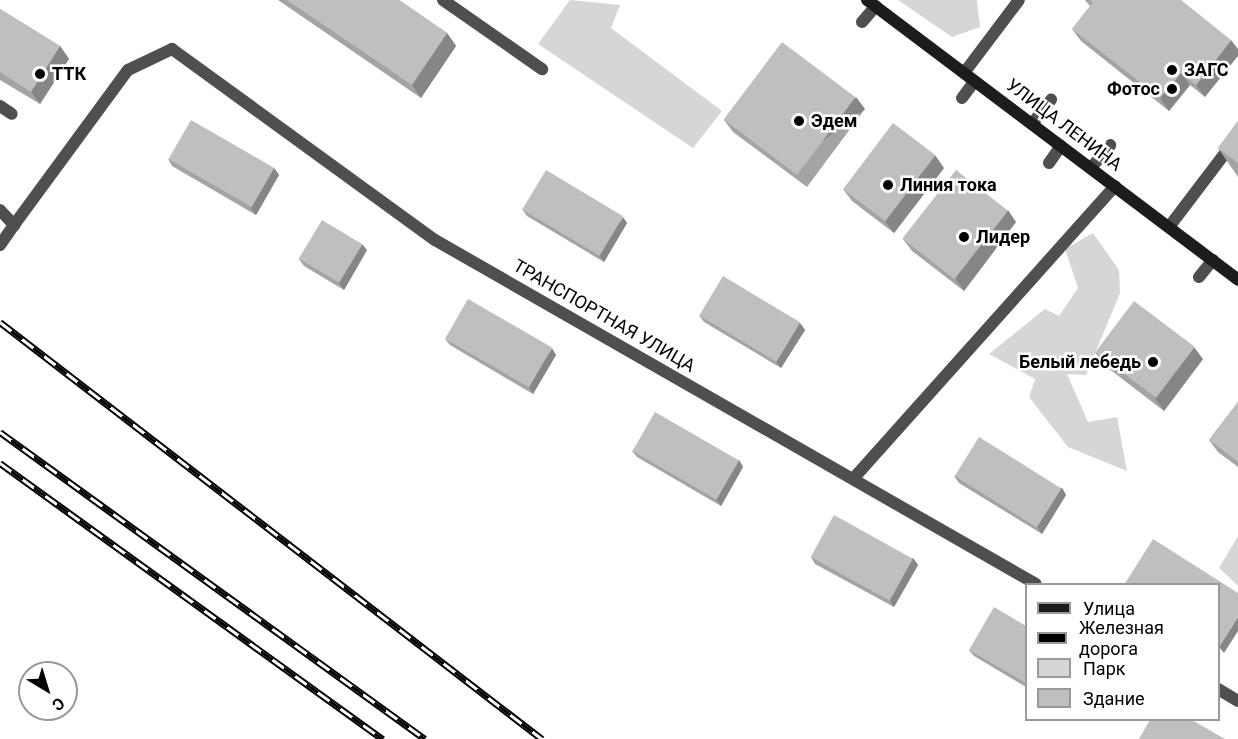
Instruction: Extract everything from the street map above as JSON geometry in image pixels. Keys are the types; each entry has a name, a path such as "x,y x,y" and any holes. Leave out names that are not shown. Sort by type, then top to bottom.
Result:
{"main road":[{"name":"УЛИЦА ЛЕНИНА","path":"871,3 1238,280"}],"street":[{"path":"442,0 542,69"},
{"path":"964,73 1019,0"},
{"path":"862,22 871,3"},
{"name":"ТРАНСПОРТНАЯ УЛИЦА","path":"14,225 128,70 172,49 435,240 1033,583"},
{"path":"962,98 975,81"},
{"path":"1032,124 1051,99"},
{"path":"0,106 12,114"},
{"path":"1169,227 1238,136"},
{"path":"1091,168 1110,145"},
{"path":"1049,163 1061,146"},
{"path":"853,480 1115,186"},
{"path":"0,210 14,225 0,245"},
{"path":"1199,277 1213,260"},
{"path":"1220,690 1238,700"}],"green space":[{"path":"570,0 620,5 611,28 722,111 693,148 538,44"},
{"path":"898,0 977,0 980,27 952,37"},
{"path":"1093,233 1119,270 1120,293 1086,375 1067,374 1088,422 1117,417 1127,471 1068,447 1029,397 1035,379 989,354 1045,309 1059,316 1078,288 1065,249"},
{"path":"1238,536 1238,586 1219,568"}],"building":[{"path":"287,0 399,0 447,33 412,85"},
{"name":"ЗАГС","path":"1090,0 1181,0 1231,40 1196,85 1181,73 1160,98 1072,29 1093,3"},
{"path":"0,9 60,46 31,92 0,72"},
{"name":"Эдем","path":"782,42 855,97 797,175 724,119"},
{"path":"191,120 274,168 252,207 168,159"},
{"path":"1238,121 1238,163 1218,148"},
{"path":"893,123 935,155 885,221 843,189"},
{"path":"546,170 623,216 599,256 522,209"},
{"name":"Лидер","path":"956,170 1008,211 954,279 902,239"},
{"path":"322,220 362,244 339,283 299,259"},
{"path":"723,276 800,322 776,362 699,315"},
{"path":"468,299 552,347 529,387 445,339"},
{"name":"Белый лебедь","path":"1134,301 1195,347 1156,398 1095,352"},
{"path":"1238,402 1238,462 1209,440"},
{"path":"655,412 739,460 717,499 632,451"},
{"path":"979,437 1061,488 1037,527 955,476"},
{"path":"834,515 913,559 889,601 811,557"},
{"path":"1153,539 1238,593 1238,617 1220,645 1220,583 1125,583"},
{"path":"994,607 1025,625 1025,682 969,650"},
{"path":"1149,721 1194,721 1225,739 1139,739"}],"railway":[{"path":"0,322 542,739"},
{"path":"0,432 425,739"},
{"path":"0,463 383,739"}],"place":[{"name":"ЗАГС","path":"1172,70"},
{"name":"ТТК","path":"40,74"},
{"name":"Фотос","path":"1172,89"},
{"name":"Эдем","path":"799,121"},
{"name":"Линия тока","path":"888,185"},
{"name":"Лидер","path":"964,237"},
{"name":"Белый лебедь","path":"1153,362"}]}
